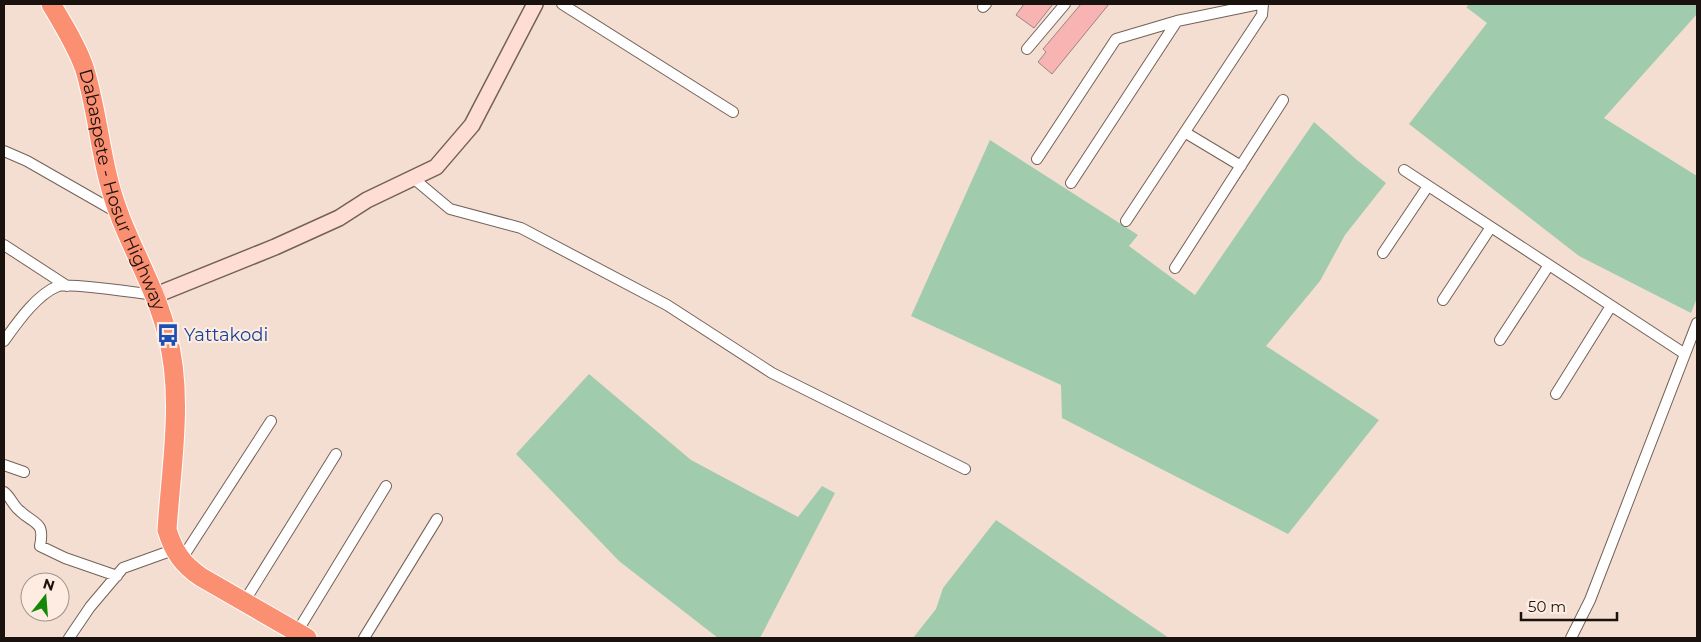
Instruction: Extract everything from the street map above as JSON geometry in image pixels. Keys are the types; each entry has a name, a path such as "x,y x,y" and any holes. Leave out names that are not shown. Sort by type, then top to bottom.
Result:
{"highway":[{"name":"Dabaspete - Hosur Highway","path":"51,4 68,31 84,66 109,182 119,213 156,296 168,335 173,369 175,406 168,530 177,555"},
{"path":"177,555 201,577 302,635"}],"street":[{"path":"4,341 40,298 59,286 131,291 156,296 275,247 339,218 367,200 436,167 472,125 535,4"},
{"path":"562,4 733,112"},
{"path":"1027,49 1065,4"},
{"path":"1038,159 1116,39 1177,21 1259,4"},
{"path":"1126,221 1186,133 1262,15 1263,4"},
{"path":"1071,183 1177,21"},
{"path":"1175,268 1283,100"},
{"path":"1186,133 1241,166"},
{"path":"4,151 119,213"},
{"path":"1404,170 1685,354"},
{"path":"413,178 450,209 522,228 667,305 772,373 965,469"},
{"path":"1383,253 1428,186"},
{"path":"1443,300 1491,227"},
{"path":"4,245 68,286"},
{"path":"1500,340 1549,265"},
{"path":"1556,394 1611,306"},
{"path":"1571,638 1590,600 1697,323"},
{"path":"69,638 90,607 124,568 177,555 272,421"},
{"path":"244,602 336,454"},
{"path":"4,465 24,472"},
{"path":"302,635 386,486"},
{"path":"4,492 19,511 37,522 42,531 40,546 65,558 117,576"},
{"path":"364,638 437,519"}],"green space":[{"path":"1470,4 1697,4 1697,14 1604,118 1697,176 1697,298 1691,313 1579,256 1409,124 1487,23 1466,7"},
{"path":"1314,122 1386,183 1345,235 1320,281 1266,346 1379,420 1288,534 1062,418 1061,385 911,316 990,140 1138,235 1129,246 1195,295"},
{"path":"589,374 691,460 798,517 822,486 835,493 760,638 718,638 619,561 516,454"},
{"path":"996,520 1169,638 913,638 936,609 943,588"}],"building":[{"path":"1024,4 1053,4 1034,28 1016,15"},
{"path":"1081,4 1109,4 1052,74 1038,62 1046,52 1043,49"}],"place":[{"name":"Yattakodi","path":"168,335"}]}
